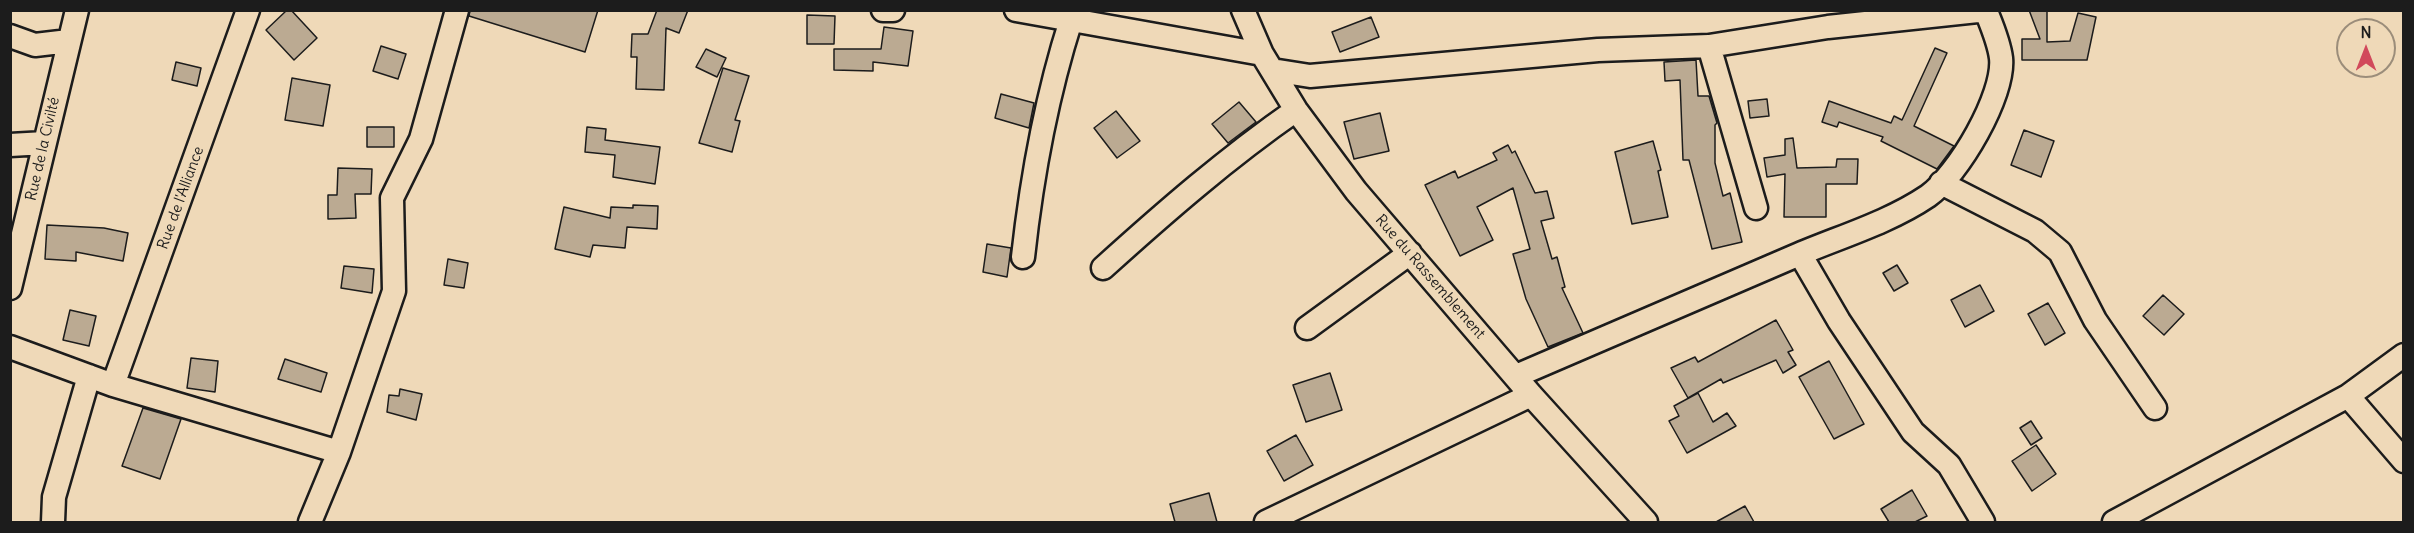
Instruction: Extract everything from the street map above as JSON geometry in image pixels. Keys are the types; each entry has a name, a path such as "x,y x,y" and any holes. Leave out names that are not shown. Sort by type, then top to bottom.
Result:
{"street":[{"name":"Rue de la Civilté","path":"10,288 77,10"},
{"name":"Rue de l'Alliance","path":"113,385 248,10"},
{"path":"310,522 339,452 393,291 392,198 421,139 457,10"},
{"path":"883,10 893,10"},
{"path":"1016,10 1267,62 1310,76 1599,50 1709,46 1826,19 1986,11 1997,40 2001,60 1999,81 1985,117 1964,153 1941,183 1928,195 1891,215 1516,376"},
{"name":"Rue du Rassemblement","path":"1243,10 1267,62 1296,110 1356,191 1531,395 1646,522"},
{"path":"1023,256 1041,130 1053,76 1071,20"},
{"path":"10,36 35,45 69,41"},
{"path":"1709,46 1756,208"},
{"path":"1103,268 1215,170 1296,110"},
{"path":"10,146 45,143"},
{"path":"1941,183 2036,231 2060,252 2096,320 2155,408"},
{"path":"1307,328 1410,253"},
{"path":"1800,254 1839,321 1913,432 1949,465 1983,522"},
{"path":"10,347 113,385 339,452"},
{"path":"2114,522 2348,396 2403,355"},
{"path":"53,522 54,497 89,376"},
{"path":"1266,522 1531,395"},
{"path":"2348,396 2403,461"}],"building":[{"path":"287,10 291,10 317,38 294,60 266,30"},
{"path":"470,10 598,10 585,52 469,16"},
{"path":"657,10 688,10 679,33 666,28 664,90 636,89 637,57 631,57 632,34 648,34"},
{"path":"2029,10 2047,10 2047,42 2070,41 2078,13 2096,17 2087,60 2022,60 2022,39 2040,39"},
{"path":"807,15 835,16 834,44 807,44"},
{"path":"1371,17 1379,37 1340,52 1332,32"},
{"path":"884,27 913,31 908,66 873,62 873,71 834,70 834,49 881,49"},
{"path":"381,46 406,54 398,79 373,71"},
{"path":"1935,48 1947,53 1914,126 1954,146 1937,169 1881,141 1883,137 1839,122 1837,127 1822,122 1829,101 1891,123 1894,116 1902,120"},
{"path":"706,49 726,58 717,77 696,67"},
{"path":"1696,60 1698,96 1709,96 1717,123 1715,125 1715,163 1723,196 1730,193 1742,242 1712,249 1689,160 1683,160 1680,80 1665,81 1664,62"},
{"path":"176,62 201,68 197,86 172,80"},
{"path":"723,68 749,76 735,120 740,121 732,152 699,143"},
{"path":"292,78 330,85 323,126 285,120"},
{"path":"1001,94 1034,103 1029,128 995,118"},
{"path":"1767,99 1769,116 1750,118 1748,101"},
{"path":"1239,102 1256,122 1228,143 1212,124"},
{"path":"1116,111 1140,141 1117,158 1094,128"},
{"path":"1380,113 1389,151 1354,159 1344,122"},
{"path":"367,127 394,127 394,147 367,147"},
{"path":"587,127 606,129 605,140 660,147 655,184 613,177 615,155 585,152"},
{"path":"2024,130 2054,141 2041,177 2011,165"},
{"path":"1793,138 1797,168 1836,167 1837,159 1858,159 1857,184 1826,184 1826,217 1784,217 1785,174 1767,177 1764,158 1785,155 1785,139"},
{"path":"1653,141 1661,170 1658,171 1668,217 1632,224 1615,152"},
{"path":"1508,145 1512,153 1515,151 1535,193 1547,191 1554,218 1541,221 1552,259 1557,257 1565,287 1562,288 1583,333 1548,347 1526,299 1513,254 1530,249 1513,188 1477,207 1493,240 1460,256 1425,185 1455,171 1458,178 1497,160 1493,153"},
{"path":"338,168 372,169 371,194 355,194 356,218 328,219 328,195 337,195"},
{"path":"633,205 658,206 657,229 627,227 625,248 593,245 590,257 555,249 564,207 610,218 611,207 633,208"},
{"path":"47,225 104,228 128,233 123,261 76,252 76,261 45,259"},
{"path":"987,244 1011,248 1007,277 983,272"},
{"path":"448,259 468,263 464,288 444,285"},
{"path":"1897,265 1908,283 1894,291 1883,273"},
{"path":"344,266 374,269 372,293 341,288"},
{"path":"1980,285 1994,311 1965,327 1951,300"},
{"path":"2163,295 2184,314 2164,335 2143,316"},
{"path":"2048,303 2065,333 2045,345 2028,314"},
{"path":"70,310 96,316 89,346 63,340"},
{"path":"1776,320 1793,350 1788,352 1796,365 1783,373 1776,360 1723,383 1721,379 1688,398 1671,368 1695,357 1698,362"},
{"path":"191,358 218,361 215,392 187,388"},
{"path":"285,359 327,373 321,392 278,379"},
{"path":"1829,361 1864,424 1834,439 1799,377"},
{"path":"1330,373 1342,410 1306,422 1293,385"},
{"path":"400,389 422,394 416,420 387,412 389,395 399,396"},
{"path":"1698,393 1713,422 1727,413 1736,426 1687,453 1669,421 1679,416 1674,406"},
{"path":"143,408 181,419 160,479 122,466"},
{"path":"2031,421 2042,438 2031,445 2020,428"},
{"path":"1296,435 1313,465 1284,481 1267,451"},
{"path":"2036,445 2056,474 2032,491 2012,461"},
{"path":"1912,490 1927,516 1915,522 1889,522 1881,509"},
{"path":"1209,493 1217,522 1175,522 1170,504"},
{"path":"1745,506 1754,522 1716,522"}]}
